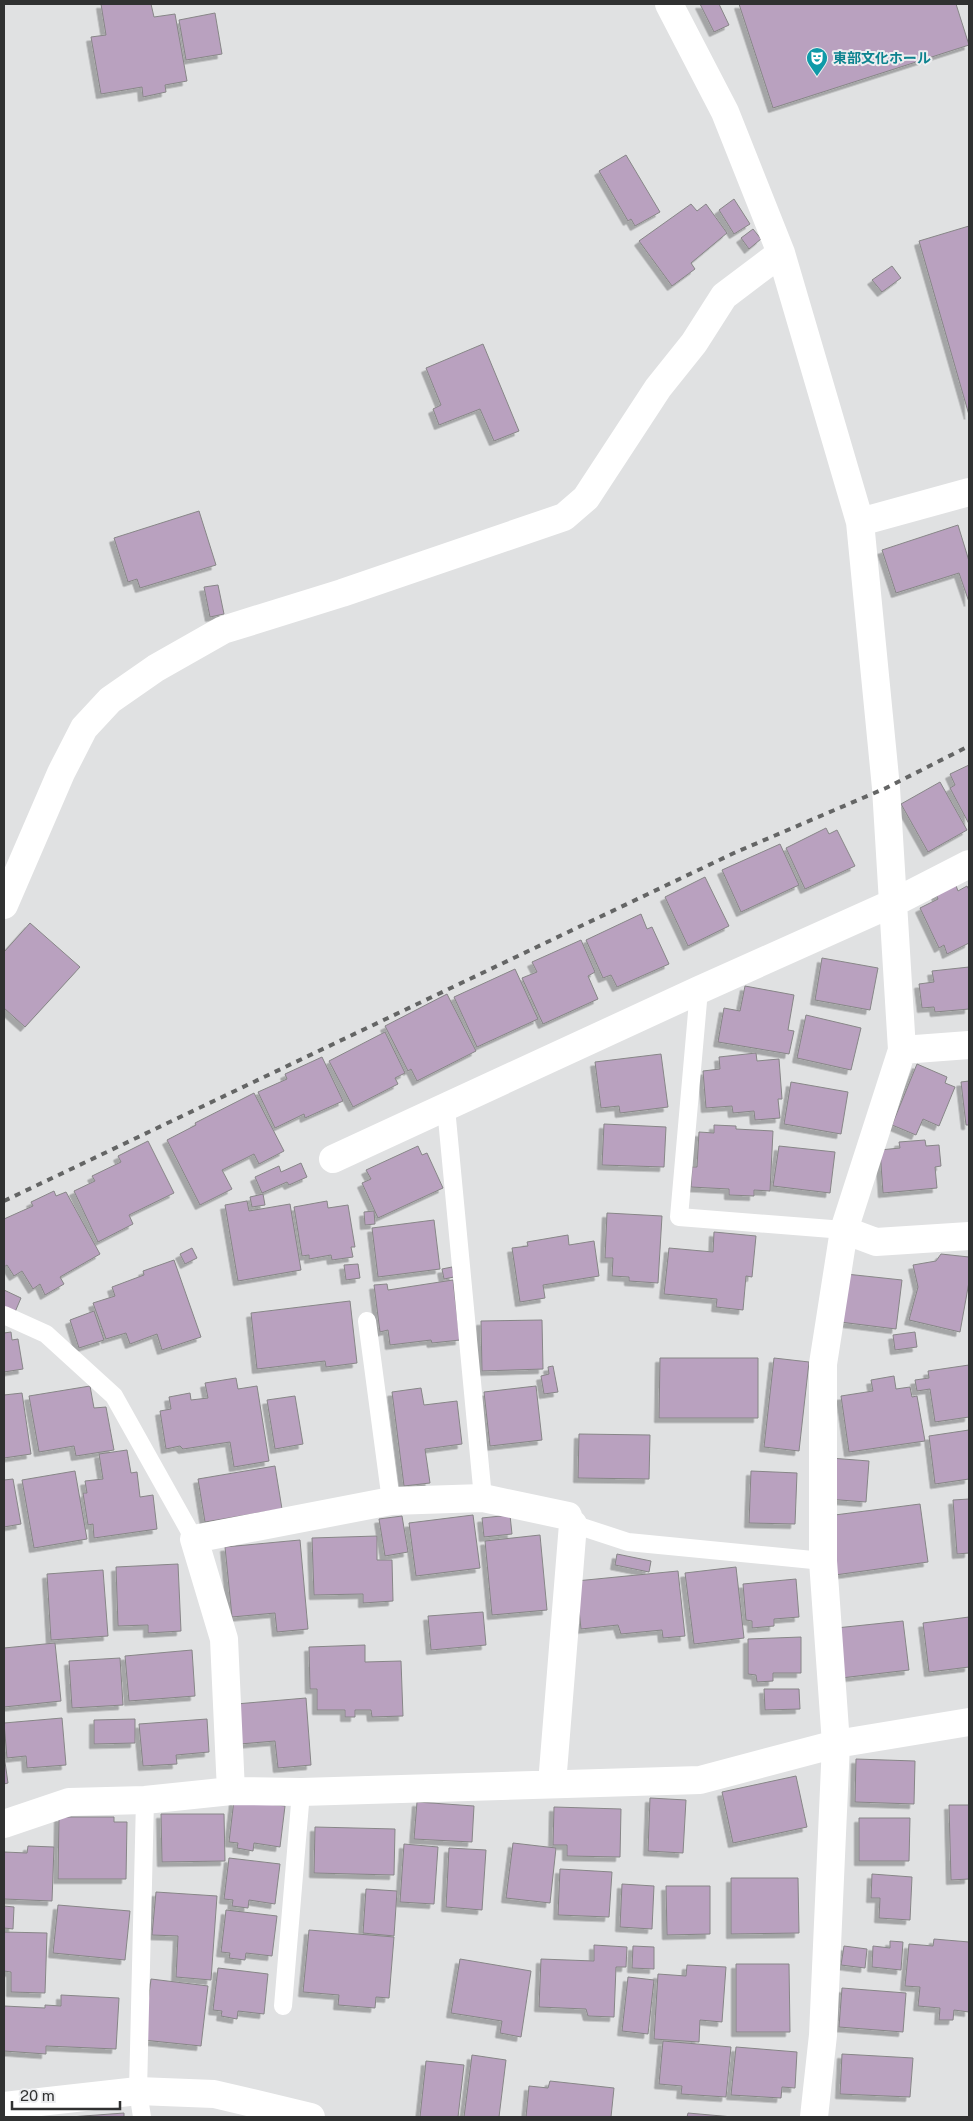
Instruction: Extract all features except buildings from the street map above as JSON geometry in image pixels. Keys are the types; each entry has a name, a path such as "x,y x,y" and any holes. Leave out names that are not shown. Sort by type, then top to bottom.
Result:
{"street":[{"path":"669,4 725,112 781,252 860,522 886,788 902,1050 844,1230 823,1364 823,1561 836,1744 823,2035 814,2117"},
{"path":"4,905 60,773 84,728 110,700 156,668 223,630 342,593 564,517 586,498 658,388 694,343 724,296 781,252"},
{"path":"860,522 969,492"},
{"path":"334,1159 699,990 893,903 969,864"},
{"path":"902,1050 969,1045"},
{"path":"844,1230 876,1242 969,1236"},
{"path":"231,1791 224,1639 194,1539 391,1501 483,1498 571,1520 552,1784"},
{"path":"4,1824 69,1802 145,1800 231,1791 301,1792 700,1780 836,1744 969,1722"},
{"path":"4,2106 138,2091 214,2094 311,2117"}],"lane":[{"path":"699,990 679,1217 844,1230"},
{"path":"446,1108 483,1498"},
{"path":"4,1315 46,1334 114,1396 194,1539"},
{"path":"367,1321 391,1501"},
{"path":"571,1520 628,1542 823,1561"},
{"path":"283,2006 301,1792"},
{"path":"142,2117 138,2091 145,1800"}],"railway":[{"path":"4,1201 734,853 886,788 969,746"}],"place":[{"name":"東部文化ホール","path":"817,77"}]}
